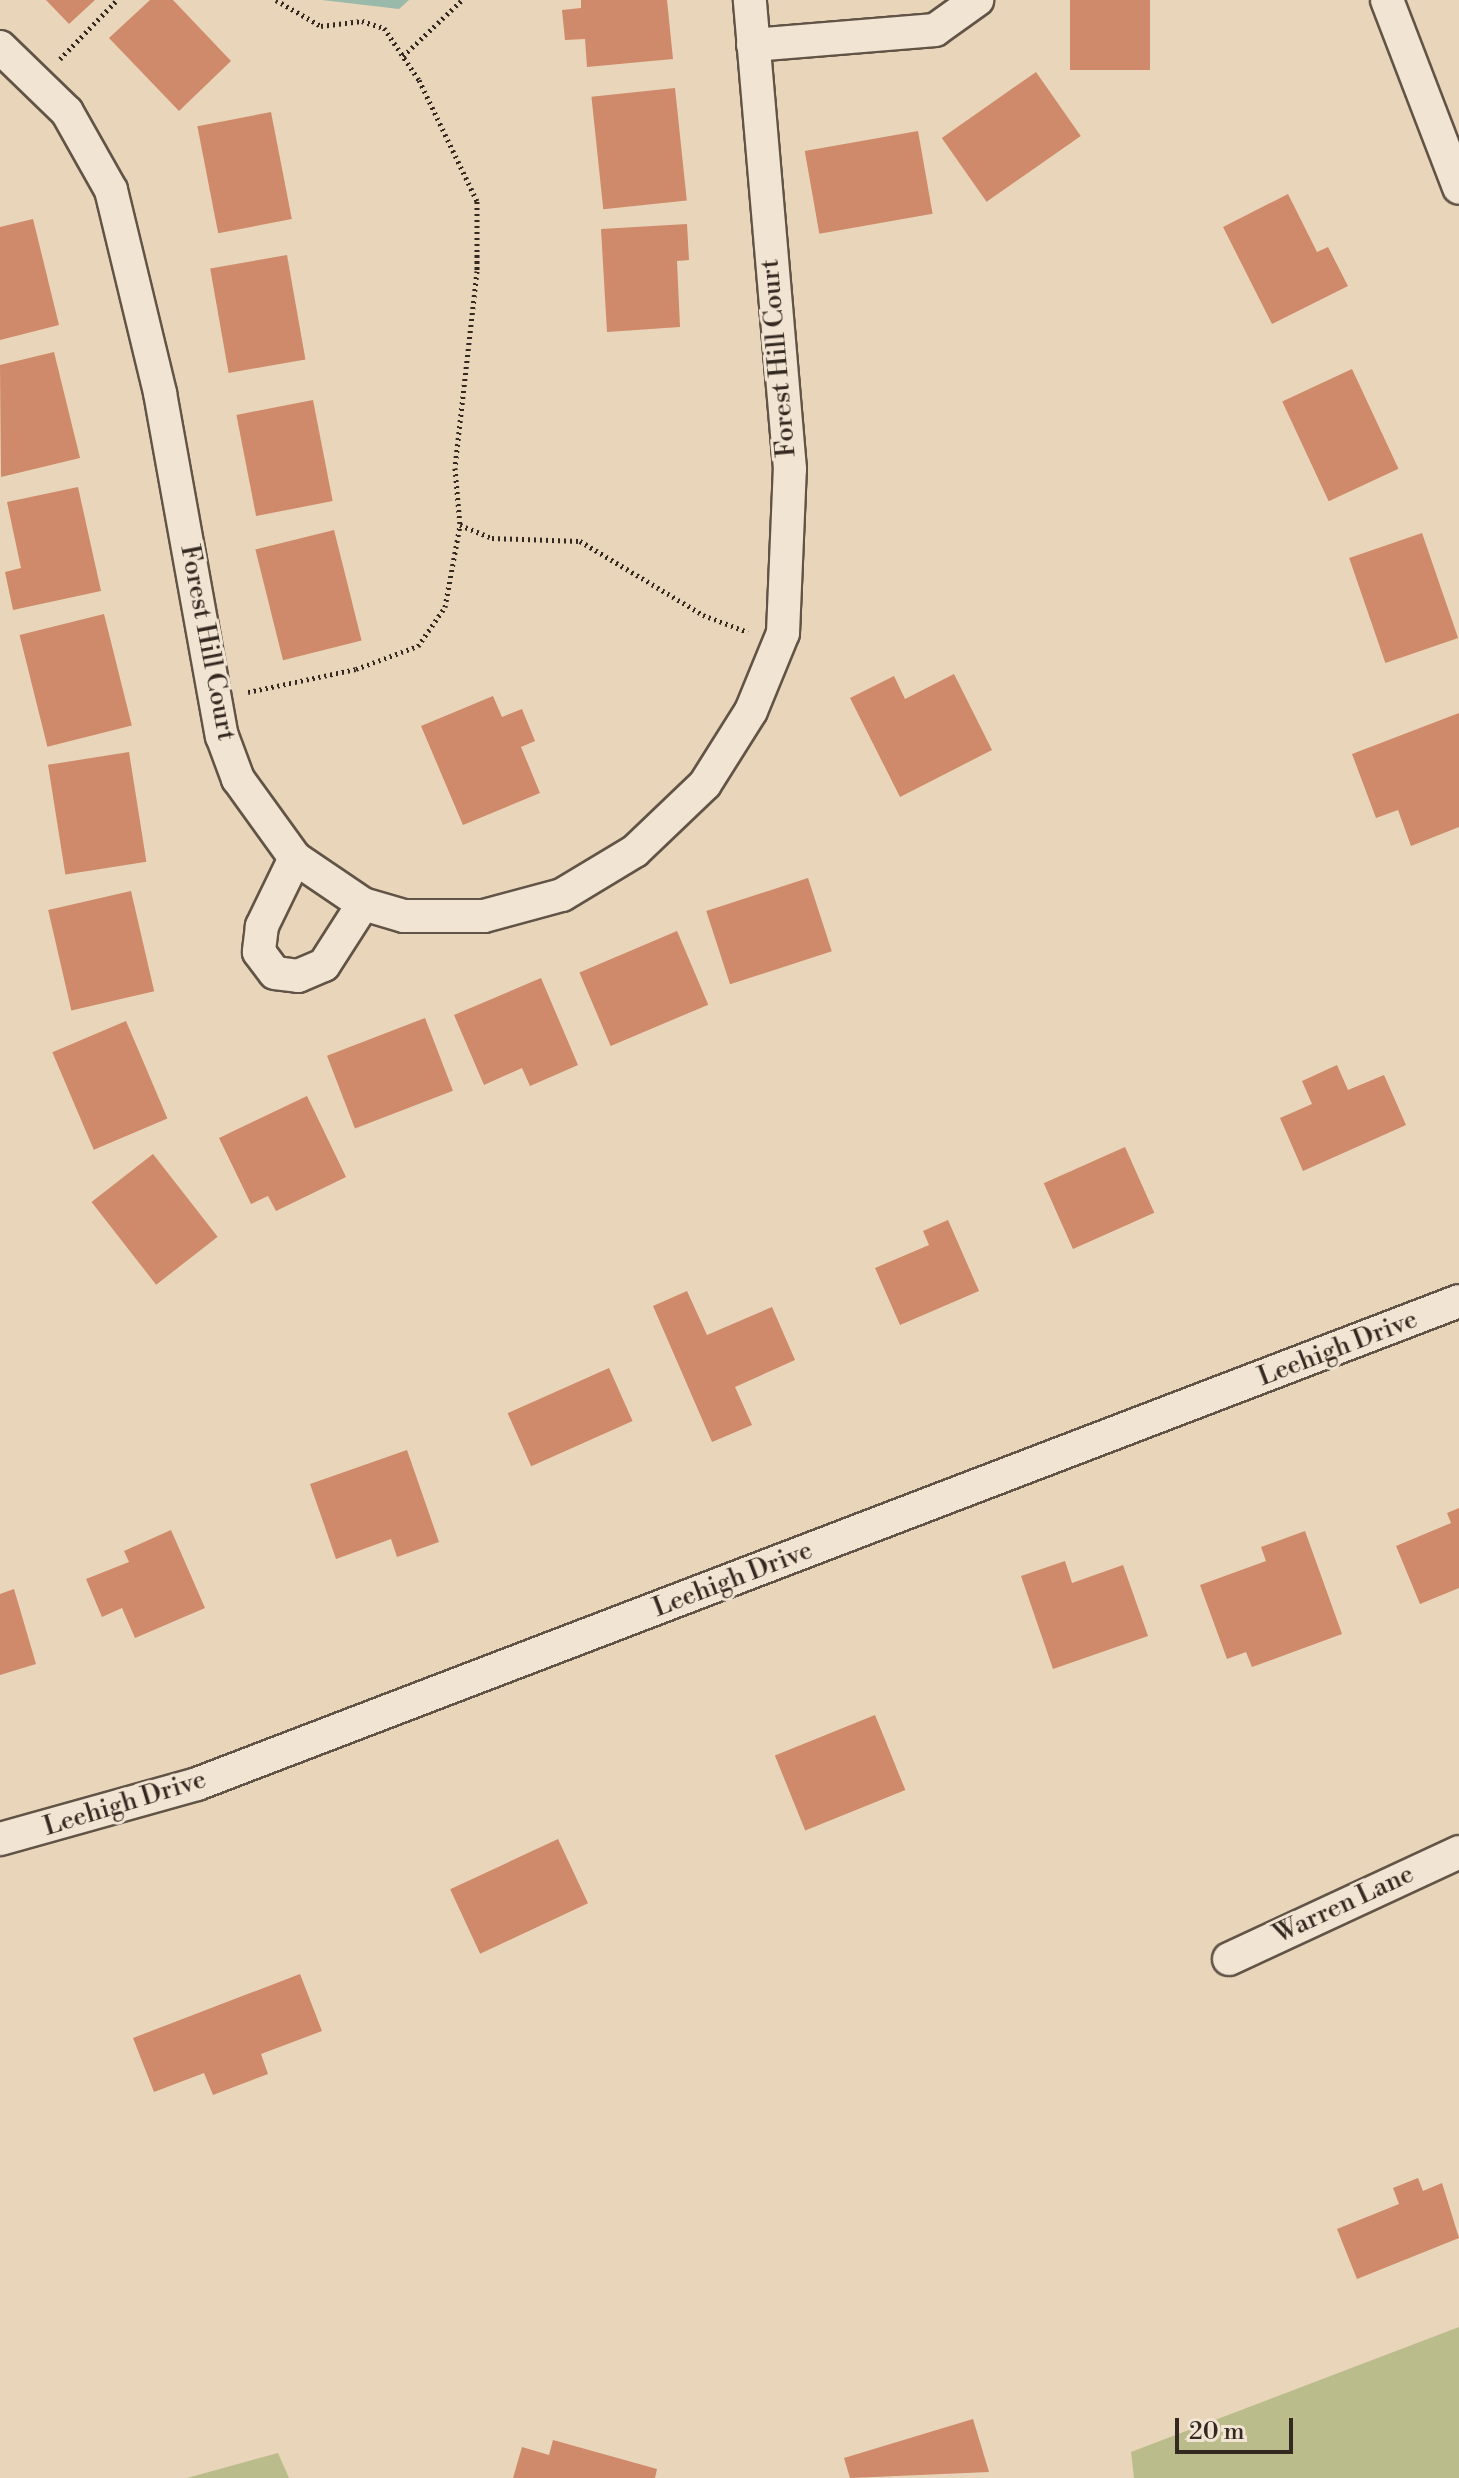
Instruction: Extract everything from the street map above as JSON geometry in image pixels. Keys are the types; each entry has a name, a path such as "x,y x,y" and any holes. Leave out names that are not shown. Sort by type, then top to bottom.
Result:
{"street":[{"name":"Forest Hill Court","path":"0,47 74,125 111,190 124,236 215,699 238,779 295,858 363,904 404,916 484,916 562,895 635,851 705,784 751,711 778,644 790,469 750,0"},
{"path":"753,45 935,30 977,0"},
{"path":"1387,0 1459,188"},
{"path":"295,858 262,926 259,952 275,973 298,976 324,965 363,904"},
{"name":"Leehigh Drive","path":"0,1839 197,1784 1459,1301"},
{"name":"Warren Lane","path":"1229,1959 1459,1852"}],"path":[{"path":"37,83 117,0"},
{"path":"215,699 356,669 418,646 445,607 460,525 455,468 477,271 477,201 403,56 384,28 362,21 321,26 276,0"},
{"path":"403,56 462,0"},
{"path":"460,525 492,538 580,541 703,615 778,644"}],"green space":[{"path":"1459,2327 1459,2478 1134,2478 1131,2452"},
{"path":"278,2453 289,2478 187,2478"}],"shaded area":[{"path":"322,0 409,0 399,9"}],"building":[{"path":"46,0 95,0 69,24"},
{"path":"150,0 173,0 231,61 179,111 109,38"},
{"path":"581,0 667,0 673,59 587,67 585,39 565,40 562,10 581,8"},
{"path":"1070,0 1150,0 1150,70 1070,70"},
{"path":"1036,72 1081,136 987,202 942,138"},
{"path":"675,88 687,200 603,209 591,97"},
{"path":"271,112 292,219 218,233 197,126"},
{"path":"918,131 933,214 819,234 805,151"},
{"path":"1288,194 1317,252 1328,247 1348,286 1272,324 1223,227"},
{"path":"33,219 59,325 0,340 0,227"},
{"path":"687,224 689,260 677,261 680,327 607,332 601,229"},
{"path":"287,255 305,359 229,373 210,269"},
{"path":"54,352 80,458 1,477 0,365"},
{"path":"1352,369 1398,469 1329,501 1282,402"},
{"path":"313,400 333,501 256,516 236,415"},
{"path":"78,487 101,591 13,610 5,572 21,568 7,502"},
{"path":"334,530 362,641 283,660 255,550"},
{"path":"1422,533 1458,638 1385,663 1349,558"},
{"path":"104,614 132,726 47,747 20,635"},
{"path":"954,674 992,750 900,797 850,698 894,676 905,699"},
{"path":"493,696 502,717 522,709 535,741 521,747 540,793 463,825 421,726"},
{"path":"1459,713 1459,827 1411,846 1398,810 1376,818 1352,754"},
{"path":"129,752 146,862 65,874 48,765"},
{"path":"808,878 832,951 730,984 706,911"},
{"path":"131,891 154,991 71,1010 48,910"},
{"path":"677,931 708,1005 611,1046 579,972"},
{"path":"541,978 578,1065 530,1086 522,1068 484,1085 454,1015"},
{"path":"425,1018 453,1091 355,1128 327,1056"},
{"path":"126,1021 167,1119 94,1150 52,1052"},
{"path":"1337,1065 1348,1090 1384,1075 1406,1125 1303,1171 1280,1118 1312,1104 1302,1081"},
{"path":"307,1096 346,1177 276,1211 268,1196 251,1204 219,1138"},
{"path":"1125,1147 1154,1213 1073,1249 1044,1183"},
{"path":"153,1154 218,1237 156,1285 92,1202"},
{"path":"948,1220 979,1291 900,1325 875,1268 929,1245 923,1231"},
{"path":"687,1291 707,1335 772,1307 795,1360 735,1387 752,1425 712,1442 653,1306"},
{"path":"609,1368 633,1421 531,1466 508,1413"},
{"path":"407,1450 439,1542 397,1557 391,1539 336,1559 310,1484"},
{"path":"1459,1508 1459,1588 1420,1604 1396,1546 1451,1523 1447,1513"},
{"path":"171,1530 205,1608 135,1638 122,1608 102,1617 86,1579 129,1562 124,1551"},
{"path":"1305,1531 1342,1634 1252,1667 1246,1652 1227,1659 1200,1585 1266,1561 1261,1547"},
{"path":"1065,1561 1072,1583 1123,1565 1148,1636 1053,1669 1021,1576"},
{"path":"14,1589 36,1664 0,1675 0,1594"},
{"path":"875,1715 905,1790 805,1831 775,1755"},
{"path":"558,1839 588,1903 480,1954 450,1889"},
{"path":"300,1974 322,2031 261,2054 268,2074 213,2095 204,2073 154,2092 133,2038"},
{"path":"1418,2178 1423,2191 1442,2183 1459,2238 1357,2279 1337,2229 1399,2204 1393,2188"},
{"path":"973,2419 989,2472 850,2478 844,2458"},
{"path":"553,2440 657,2469 655,2478 513,2478 522,2447 549,2455"}]}
